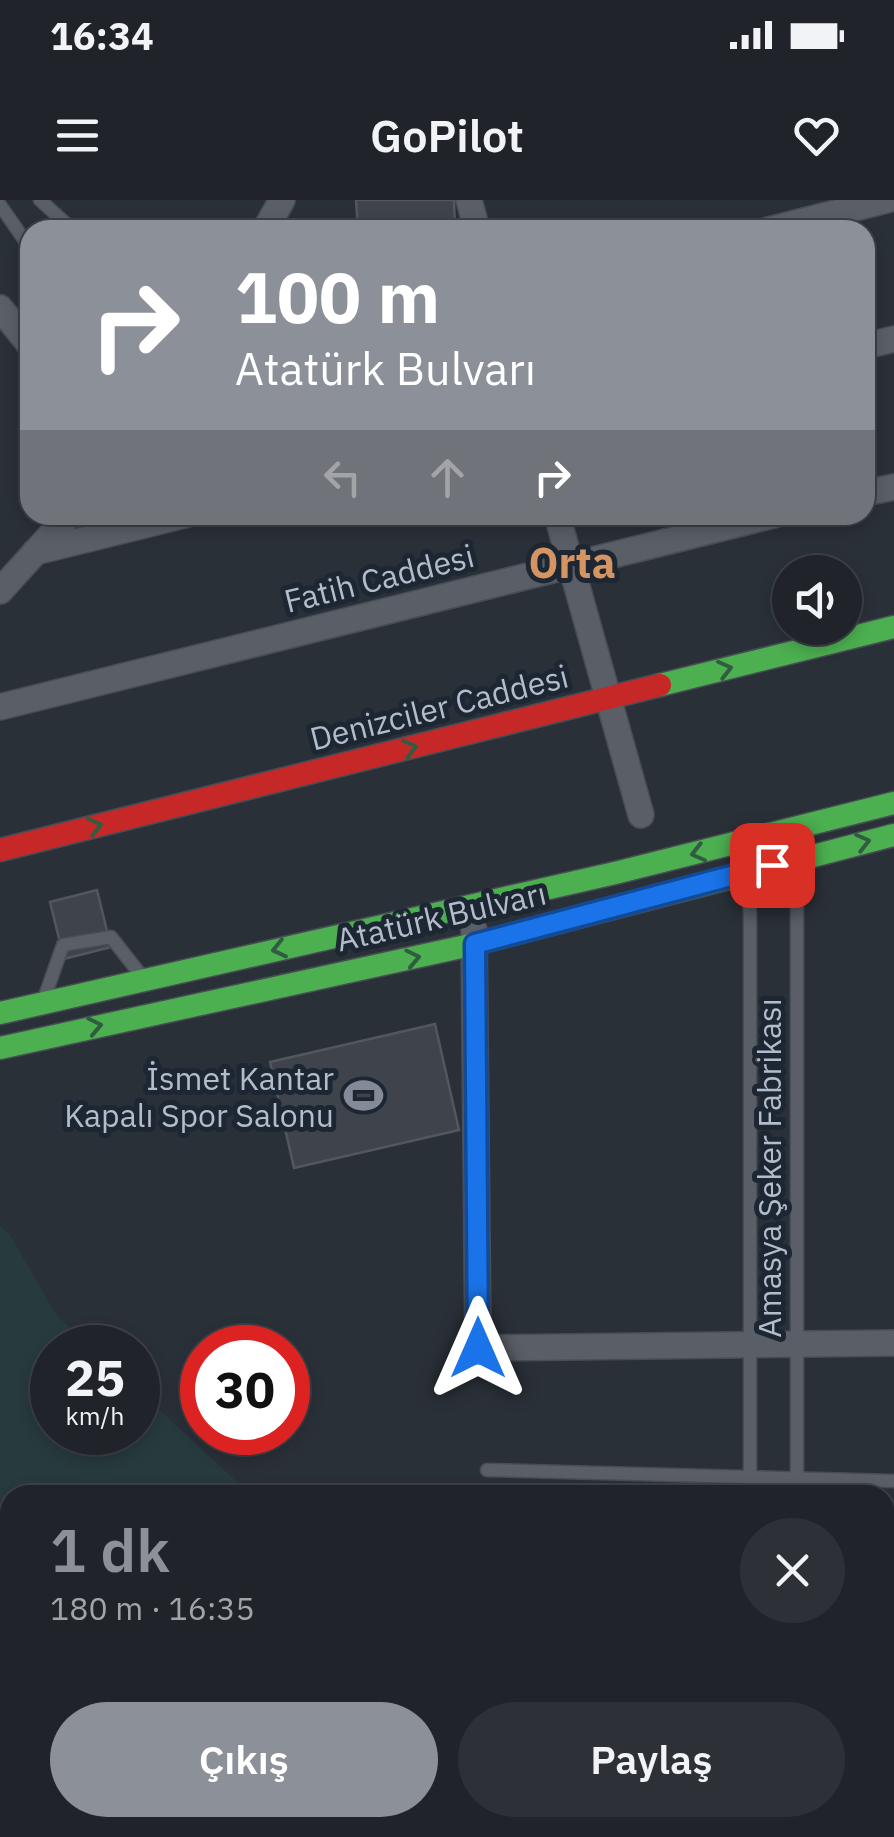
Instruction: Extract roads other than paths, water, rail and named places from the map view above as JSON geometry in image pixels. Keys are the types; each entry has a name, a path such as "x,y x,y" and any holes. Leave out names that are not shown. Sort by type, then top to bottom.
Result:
{"main road":[{"name":"Denizciler Caddesi","path":"0,850 894,628"},
{"name":"Atatürk Bulvarı","path":"6,1006 43,1003 474,905 894,803"},
{"name":"Atatürk Bulvarı","path":"0,1048 475,944 894,834"},
{"path":"6,1006 26,1042"}],"street":[{"path":"807,220 886,200"},
{"path":"0,308 20,333"},
{"path":"0,591 60,525"},
{"path":"35,552 144,525"},
{"path":"560,525 641,815"},
{"name":"Fatih Caddesi","path":"0,707 732,525"},
{"path":"474,905 478,1348 894,1343"}],"lane":[{"path":"40,200 62,220"},
{"path":"0,206 20,234"},
{"name":"Amasya Şeker Fabrikası","path":"797,858 797,1478"},
{"name":"Amasya Şeker Fabrikası","path":"746,872 750,913 750,1477"},
{"path":"43,1003 63,945 111,936 144,980"},
{"path":"486,1470 894,1481"}],"place":[{"name":"İsmet Kantar Kapalı Spor Salonu","path":"364,1096"}],"district":[{"name":"Orta","path":"572,562"}]}
